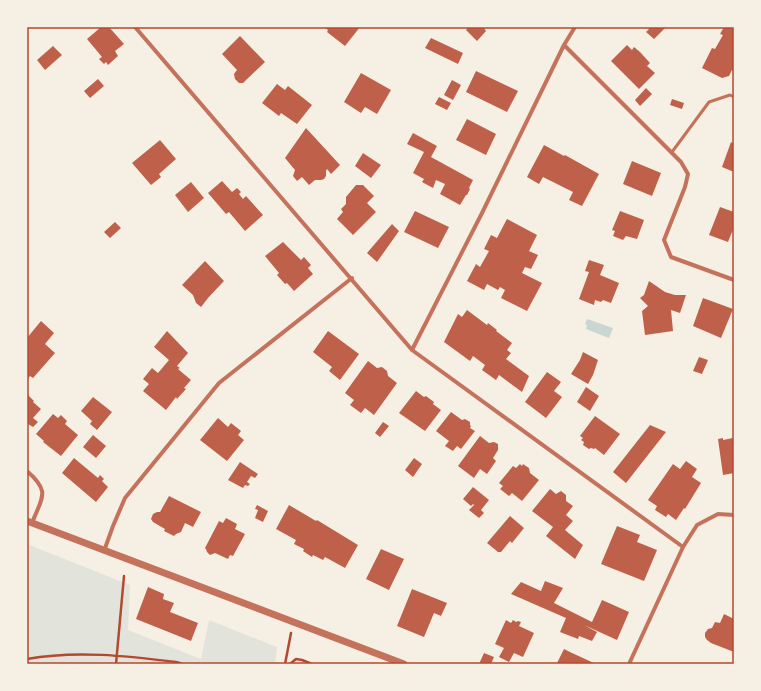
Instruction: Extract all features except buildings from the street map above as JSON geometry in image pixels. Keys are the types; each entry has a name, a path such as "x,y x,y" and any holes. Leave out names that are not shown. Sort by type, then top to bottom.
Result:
{"street":[{"path":"136,27 412,350 683,547"},
{"path":"412,350 564,45 575,27"},
{"path":"564,45 672,152 681,162 688,174 686,187 664,240 671,256 734,280"},
{"path":"104,550 125,498 219,383 352,278"},
{"path":"27,472 40,484 43,490 43,495 30,522 404,664"},
{"path":"629,664 683,547 697,525 718,514 734,515"}],"lane":[{"path":"672,152 709,102 730,95 734,97"}],"path":[{"path":"116,664 124,576"},
{"path":"285,664 294,621"},
{"path":"27,659 49,655 116,655 183,664"},
{"path":"290,664 296,659 312,664"}],"shaded area":[{"path":"587,319 613,328 609,338 586,329 587,325 585,324"},
{"path":"27,544 130,585 128,630 201,659 209,620 277,647 275,664 27,664"}]}
